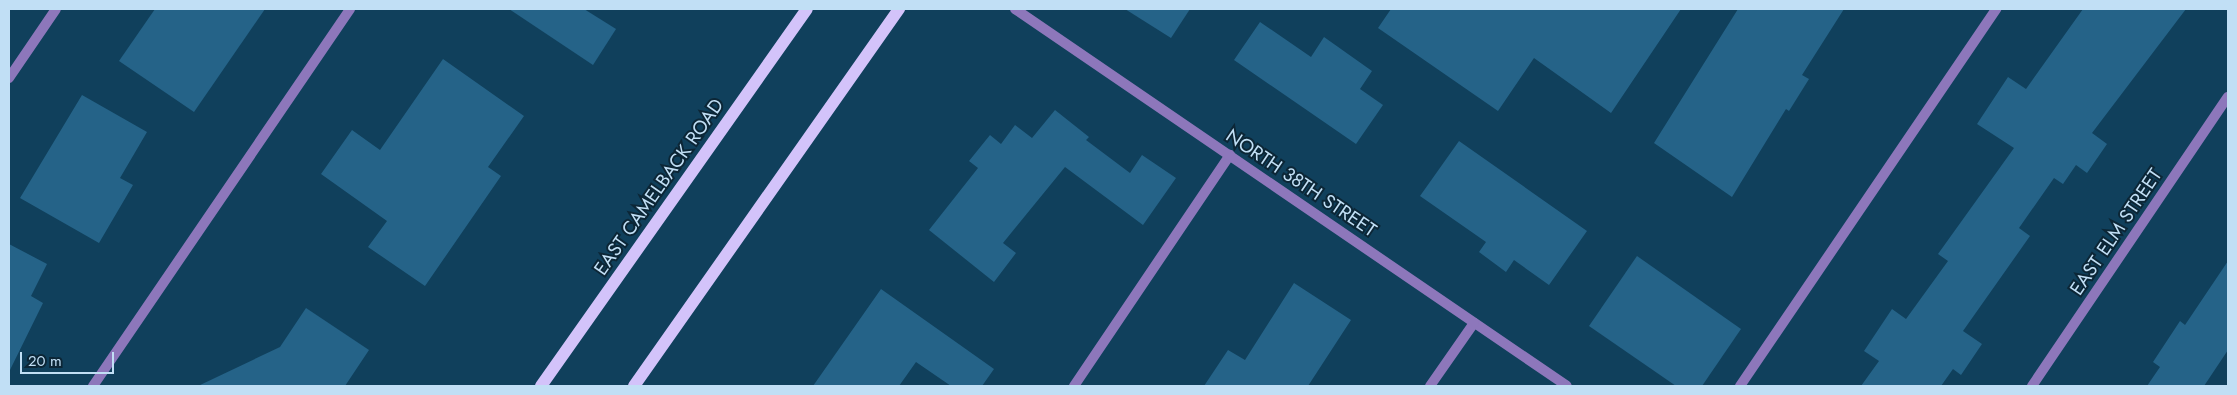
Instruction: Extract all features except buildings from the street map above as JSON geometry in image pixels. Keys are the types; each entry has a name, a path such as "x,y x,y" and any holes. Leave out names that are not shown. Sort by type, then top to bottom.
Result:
{"main road":[{"name":"EAST CAMELBACK ROAD","path":"542,386 808,9"},
{"path":"634,386 899,9"}],"street":[{"path":"9,78 56,9"},
{"path":"93,386 350,9"},
{"name":"NORTH 38TH STREET","path":"1015,9 1567,386"},
{"path":"1740,386 1996,9"},
{"name":"EAST ELM STREET","path":"2032,386 2228,98"},
{"path":"1074,386 1230,155"},
{"path":"1430,386 1474,322"}]}
